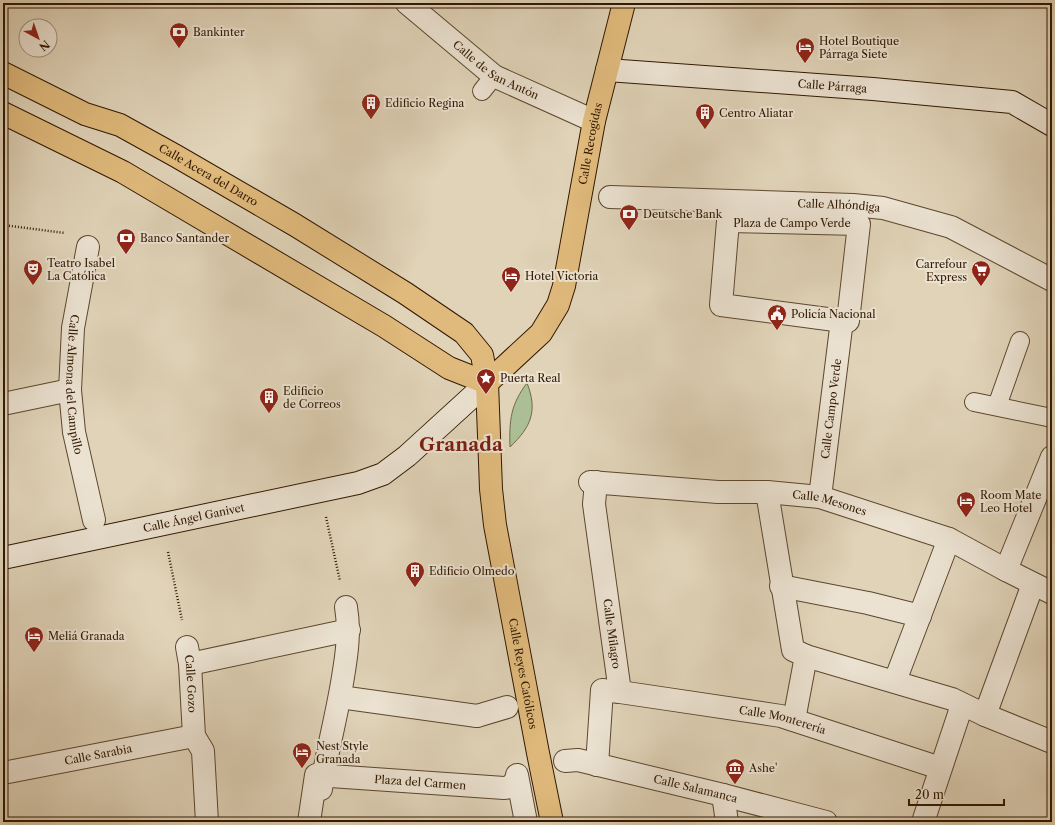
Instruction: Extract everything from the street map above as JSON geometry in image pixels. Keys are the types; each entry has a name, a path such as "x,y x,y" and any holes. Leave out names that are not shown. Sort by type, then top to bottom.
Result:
{"main road":[{"name":"Calle Recogidas","path":"487,383 541,333 558,305 564,286 594,121 624,3"},
{"name":"Calle Acera del Darro","path":"3,73 85,114 120,125 295,225 406,293 464,333 482,355 487,383"},
{"path":"3,113 123,172 384,326 449,368 487,383"},
{"name":"Calle Reyes Católicos","path":"487,383 491,490 495,525 536,745 552,822"}],"street":[{"name":"Calle de San Antón","path":"408,3 488,83 594,121"},
{"name":"Calle Párraga","path":"607,70 873,89 1012,102 1052,125"},
{"name":"Calle Alhóndiga","path":"610,197 853,205 882,208 951,227 1052,280"},
{"name":"Plaza de Campo Verde","path":"728,221 859,224 848,321 842,320 721,305 728,221"},
{"name":"Calle Almona del Campillo","path":"88,247 73,328 70,390 74,432 94,520"},
{"name":"Calle Campo Verde","path":"820,497 842,320"},
{"name":"Calle Ángel Ganivet","path":"3,558 358,483 383,474 407,456 487,383"},
{"path":"3,404 70,390"},
{"path":"1006,570 1052,457"},
{"name":"Calle Mesones","path":"593,482 718,492 767,492 820,497 949,539 1052,593"},
{"name":"Calle Milagro","path":"593,482 594,504 620,692"},
{"path":"767,492 793,650 806,656 952,699 985,715 1052,742"},
{"path":"895,681 949,539"},
{"path":"985,715 1033,584"},
{"path":"782,586 868,603 920,616"},
{"path":"317,822 323,775 340,697 348,646 349,630 346,607"},
{"path":"189,655 349,630"},
{"name":"Calle Gozo","path":"189,655 194,736 203,751 206,822"},
{"path":"794,720 806,656"},
{"path":"597,765 602,690 620,692"},
{"name":"Calle Monterería","path":"620,692 780,716 940,768"},
{"path":"340,697 477,716 507,707"},
{"path":"923,822 962,705"},
{"name":"Calle Sarabia","path":"3,773 194,736"},
{"name":"Calle Salamanca","path":"565,761 578,760 723,795 826,822"},
{"path":"309,822 316,774 323,775"},
{"name":"Plaza del Carmen","path":"323,775 507,788 515,782 517,775 526,822"},
{"path":"723,795 727,822"}],"lane":[{"path":"997,406 1020,340"},
{"path":"974,402 1052,418"}],"path":[{"path":"3,225 71,233"},
{"path":"325,513 346,607"},
{"name":"Calle Gozo","path":"166,546 189,655"}],"green space":[{"path":"527,383 532,402 530,418 528,425 510,447 510,429 514,405"}],"place":[{"name":"Bankinter","path":"179,49"},
{"name":"Hotel Boutique Párraga Siete","path":"805,64"},
{"name":"Edificio Regina","path":"371,120"},
{"name":"Centro Aliatar","path":"705,130"},
{"name":"Deutsche Bank","path":"629,231"},
{"name":"Banco Santander","path":"126,255"},
{"name":"Teatro Isabel La Católica","path":"33,286"},
{"name":"Carrefour Express","path":"981,287"},
{"name":"Hotel Victoria","path":"511,293"},
{"name":"Policía Nacional","path":"777,331"},
{"name":"Puerta Real","path":"486,395"},
{"name":"Edificio de Correos","path":"269,414"},
{"name":"Room Mate Leo Hotel","path":"966,518"},
{"name":"Edificio Olmedo","path":"415,588"},
{"name":"Meliá Granada","path":"34,653"},
{"name":"Nest Style Granada","path":"302,769"},
{"name":"Ashe'","path":"735,785"}],"district":[{"name":"Granada","path":"461,444"}]}
